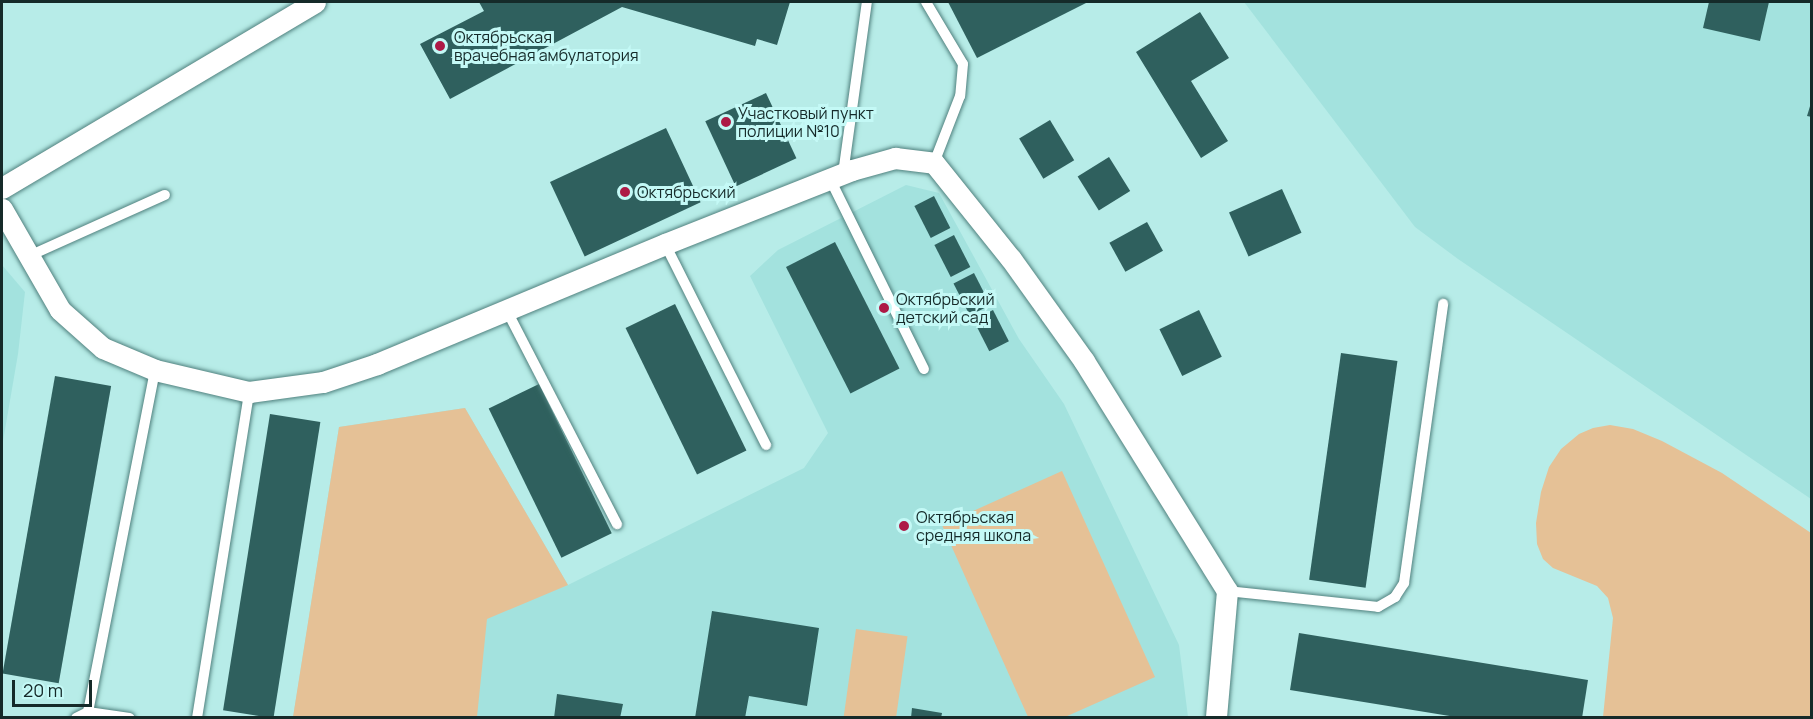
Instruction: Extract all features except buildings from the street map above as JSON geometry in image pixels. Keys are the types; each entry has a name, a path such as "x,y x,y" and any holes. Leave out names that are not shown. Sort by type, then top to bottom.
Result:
{"street":[{"path":"2,188 315,2"},
{"path":"2,209 60,310 103,348 155,370 249,392 323,382 377,364 665,244 837,177 895,158 934,163 1011,259 1084,361 1227,591 1216,717"}],"lane":[{"path":"867,2 837,177 924,369"},
{"path":"926,2 963,63 960,96 934,163"},
{"path":"29,256 165,195"},
{"path":"665,244 766,446"},
{"path":"1227,591 1378,607 1395,597 1404,583 1443,304"},
{"path":"507,310 618,524"},
{"path":"88,712 155,370"},
{"path":"197,717 249,392"},
{"path":"76,717 88,712 130,717"}],"shaded area":[{"path":"1244,2 1811,2 1811,499 1458,259 1415,227"},
{"name":"Октябрьская средняя школа","path":"906,185 939,193 1019,339 1064,404 1179,645 1188,717 293,718 339,427 465,408 568,585 804,468 828,433 750,276 778,250"},
{"path":"2,265 25,292 18,354 2,447"},
{"path":"465,408 568,585 487,619 477,717 293,717 339,427"},
{"path":"1610,425 1633,429 1662,441 1722,473 1811,533 1811,717 1603,717 1613,618 1608,598 1597,586 1553,568 1543,559 1537,544 1536,523 1541,492 1549,467 1561,449 1579,434 1593,428"},
{"path":"1062,471 1155,677 1065,717 1028,717 942,525"},
{"path":"856,629 907,636 896,718 844,717"}],"place":[{"name":"Октябрьская врачебная амбулатория","path":"440,46"},
{"name":"Участковый пункт полиции №10","path":"726,122"},
{"name":"Октябрьский","path":"625,192"},
{"name":"Октябрьский детский сад","path":"884,308"},
{"name":"Октябрьская средняя школа","path":"904,526"}]}
